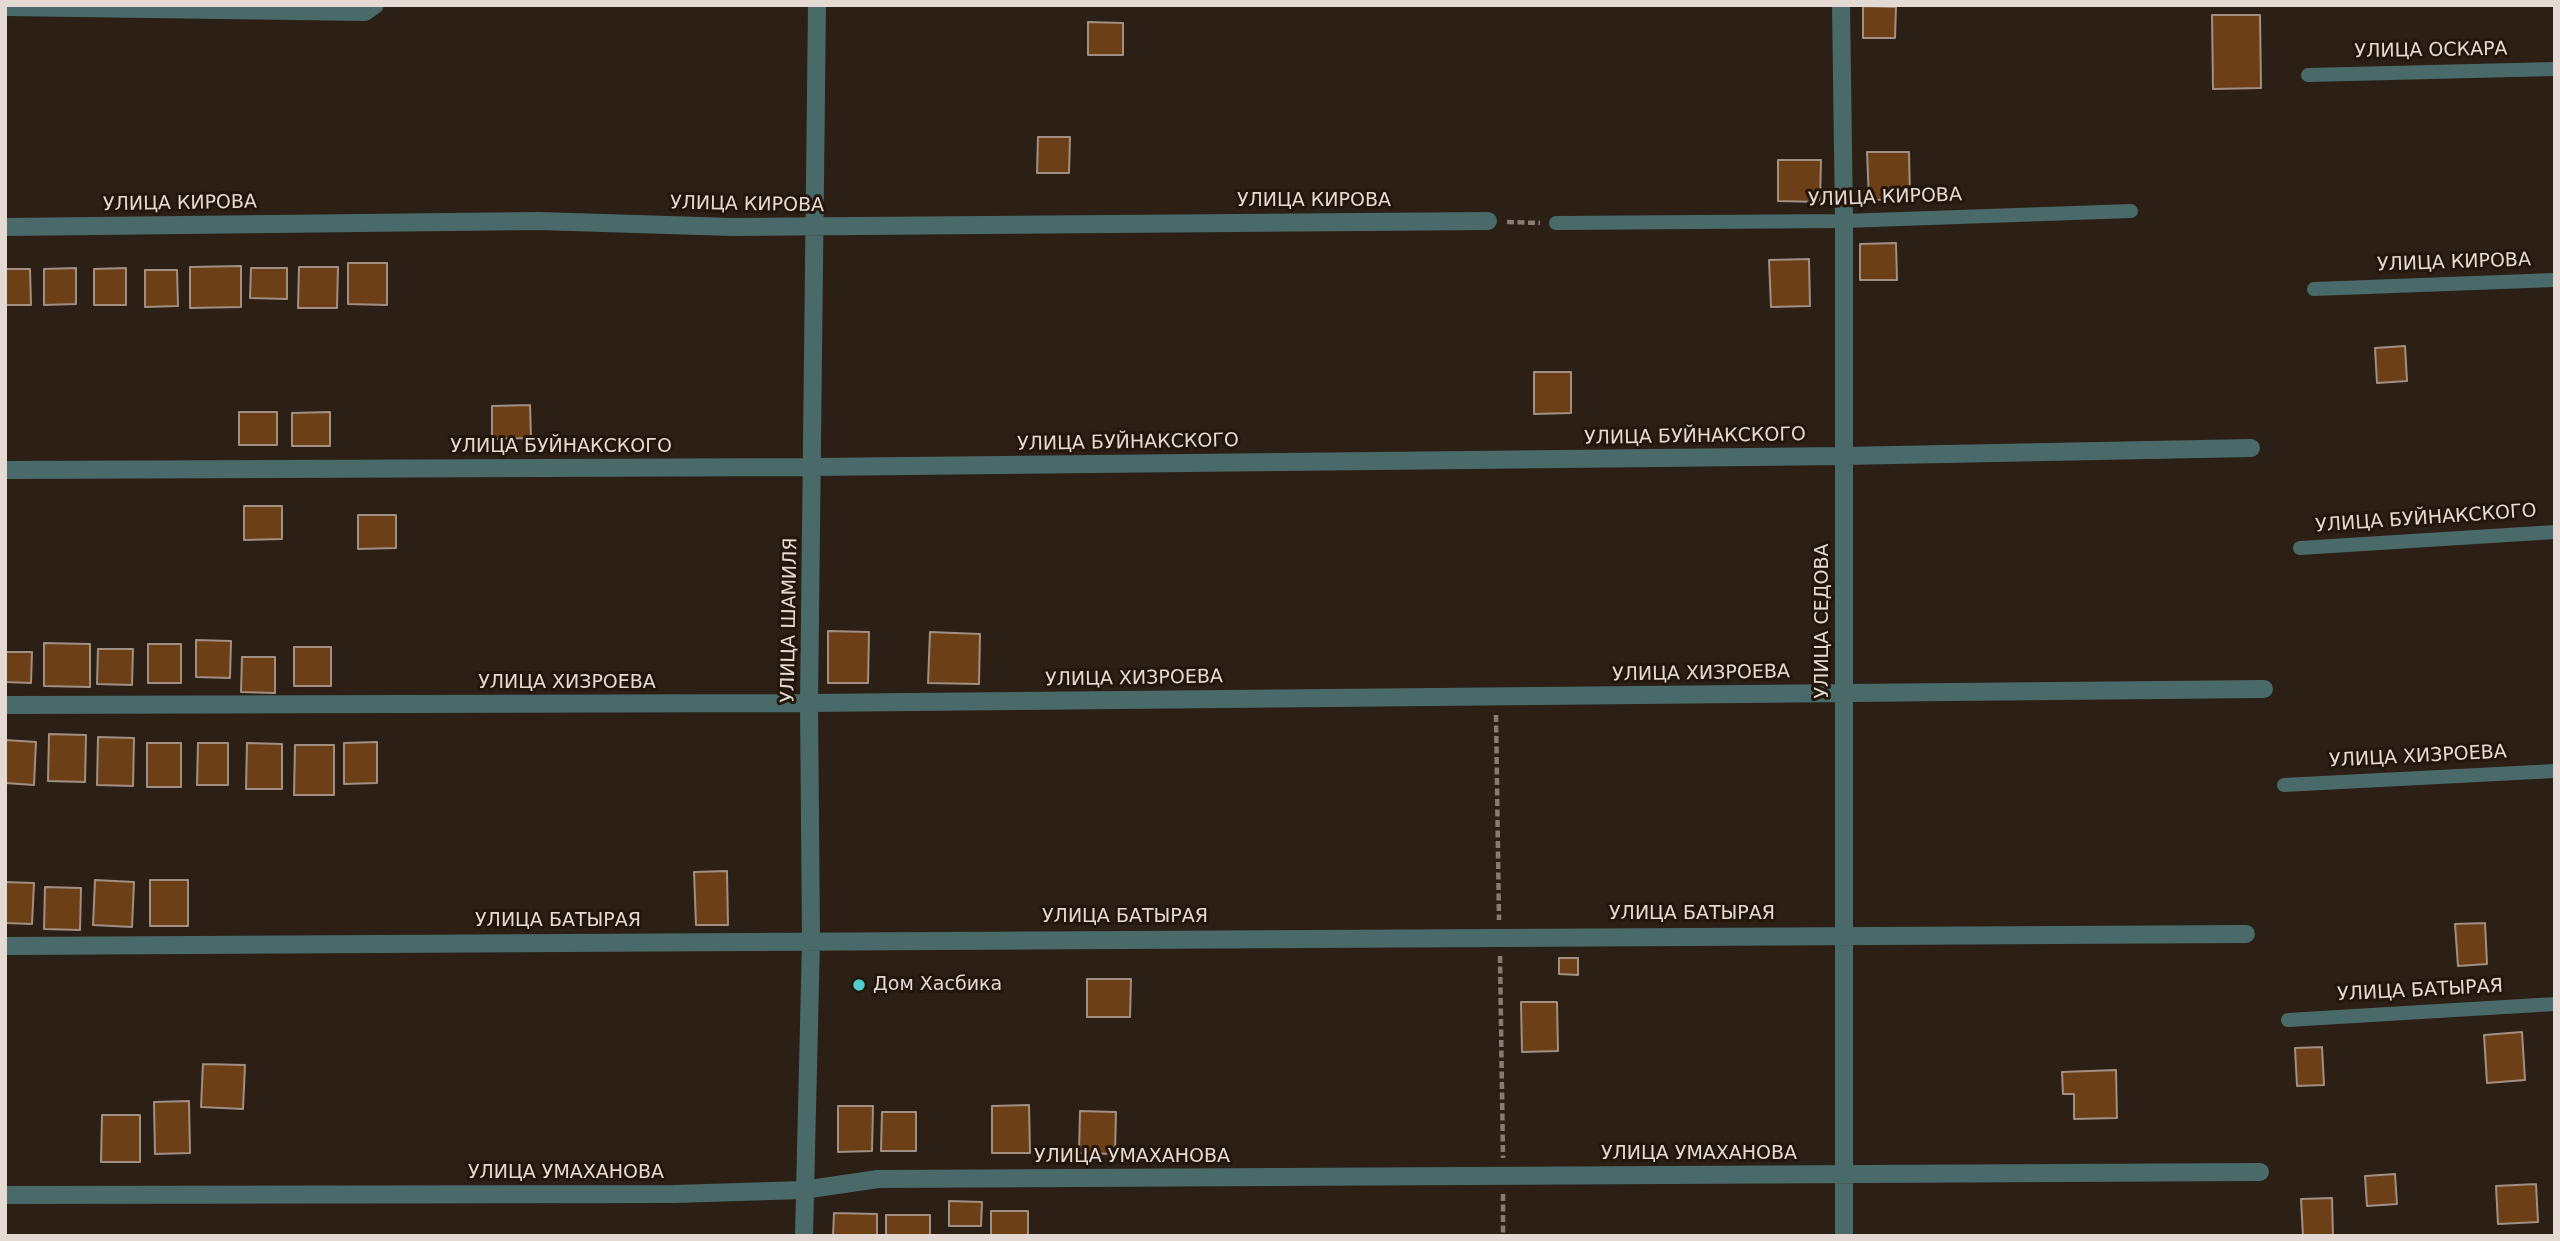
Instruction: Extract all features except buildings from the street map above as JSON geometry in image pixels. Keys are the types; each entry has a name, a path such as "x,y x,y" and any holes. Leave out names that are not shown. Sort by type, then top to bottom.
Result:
{"street":[{"name":"УЛИЦА ШАМИЛЯ","path":"804,1236 811,940 810,703 817,5"},
{"name":"УЛИЦА СЕДОВА","path":"1841,5 1844,221 1844,1236"},
{"path":"5,7 370,9"},
{"name":"УЛИЦА КИРОВА","path":"5,227 539,221 815,227 1488,221"},
{"name":"УЛИЦА БУЙНАКСКОГО","path":"5,470 813,467 1843,456 2251,448"},
{"name":"УЛИЦА ХИЗРОЕВА","path":"5,705 810,703 2264,689"},
{"name":"УЛИЦА БАТЫРАЯ","path":"5,946 1844,934 2246,934"},
{"name":"УЛИЦА УМАХАНОВА","path":"5,1195 660,1194 803,1190 878,1179 2260,1172"}],"lane":[{"name":"УЛИЦА ОСКАРА","path":"2308,75 2555,69"},
{"name":"УЛИЦА КИРОВА","path":"1556,223 1844,221 2131,211"},
{"name":"УЛИЦА КИРОВА","path":"2314,289 2555,280"},
{"name":"УЛИЦА БУЙНАКСКОГО","path":"2300,548 2555,532"},
{"name":"УЛИЦА ХИЗРОЕВА","path":"2284,785 2555,771"},
{"name":"УЛИЦА БАТЫРАЯ","path":"2288,1020 2555,1004"}],"path":[{"path":"1488,221 1556,223"},
{"path":"1496,696 1503,1236"}],"place":[{"name":"Дом Хасбика","path":"859,985"}]}
